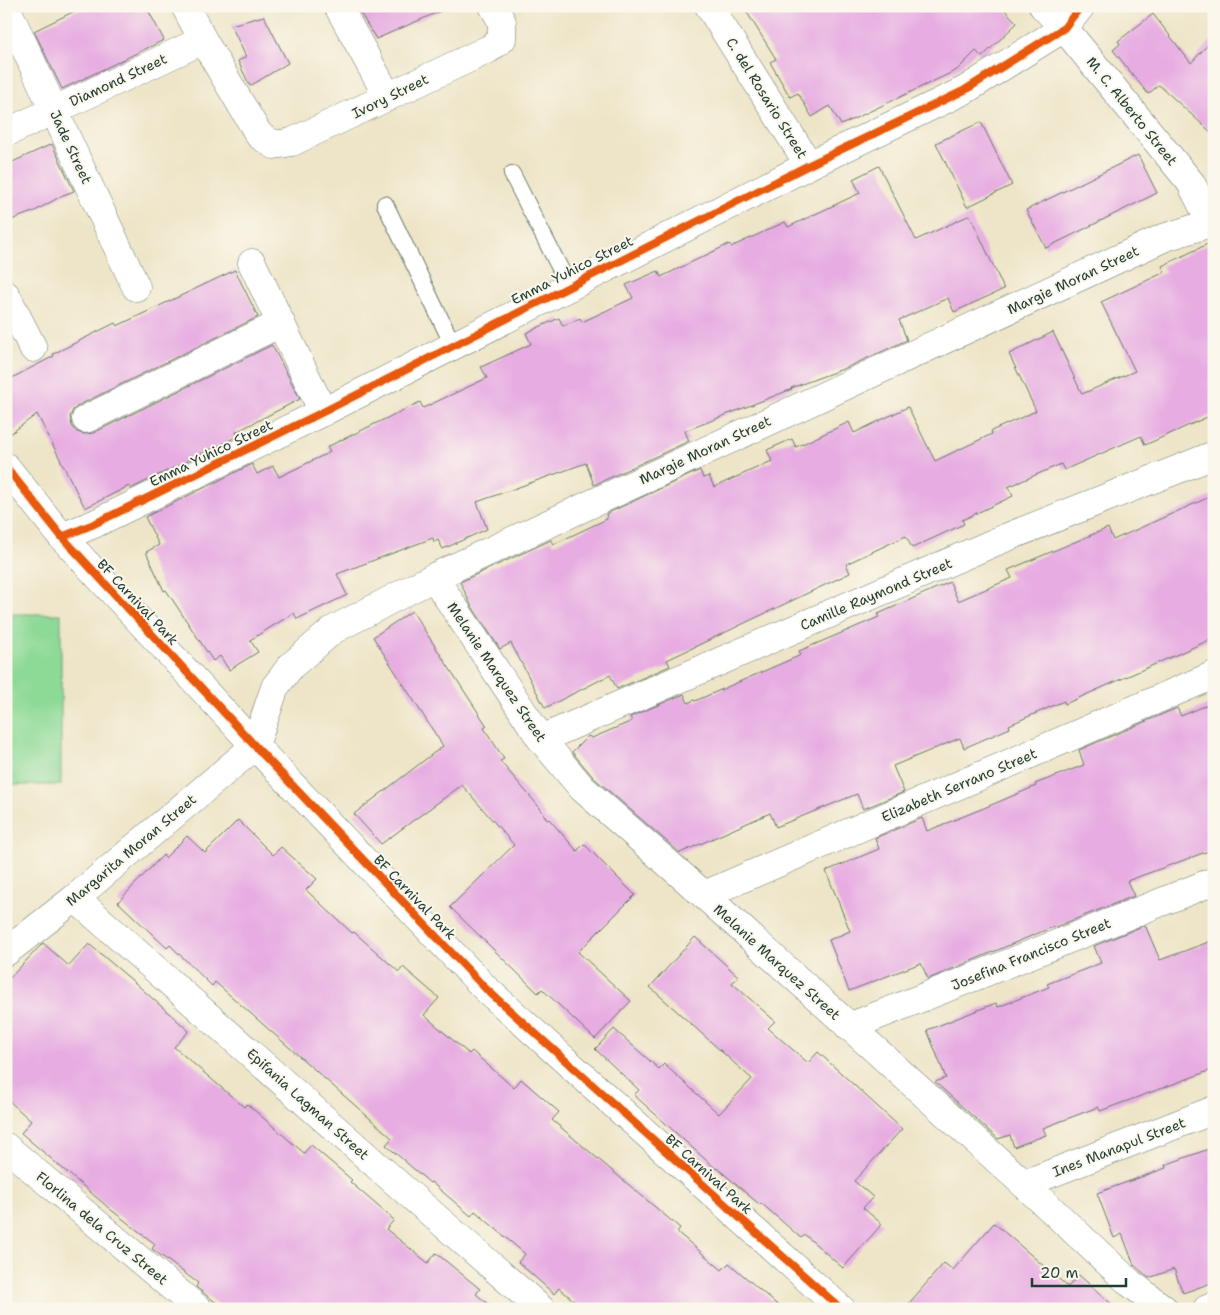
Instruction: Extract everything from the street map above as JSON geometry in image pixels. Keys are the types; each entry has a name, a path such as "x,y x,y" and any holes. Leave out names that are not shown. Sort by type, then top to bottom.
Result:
{"street":[{"path":"185,6 203,40"},
{"path":"338,6 388,97"},
{"name":"Ivory Street","path":"203,40 259,135 274,144 292,142 489,49 502,39 502,22 493,6"},
{"name":"C. del Rosario Street","path":"709,6 808,165"},
{"name":"M. C. Alberto Street","path":"1043,6 1064,28 1191,183 1212,222"},
{"name":"Emma Yuhico Street","path":"62,537 103,520 323,412 808,165 965,90 1064,28 1081,6"},
{"name":"Jade Street","path":"6,7 136,287"},
{"name":"Diamond Street","path":"6,133 203,40"},
{"name":"Margie Moran Street","path":"255,746 275,688 291,666 333,630 434,577 1163,238 1212,222"},
{"path":"252,262 323,412"},
{"path":"6,295 33,348"},
{"path":"86,419 281,323"},
{"name":"Camille Raymond Street","path":"541,739 1000,540 1214,455"},
{"name":"BF Carnival Park","path":"6,468 62,537 255,746 486,989 841,1309"},
{"name":"Melanie Marquez Street","path":"434,577 541,739 582,788 704,894 1024,1184 1130,1283 1164,1309"},
{"name":"Elizabeth Serrano Street","path":"704,894 1214,675"},
{"name":"Margarita Moran Street","path":"6,952 75,898 255,746"},
{"name":"Josefina Francisco Street","path":"849,1027 1214,880"},
{"name":"Epifania Lagman Street","path":"75,898 542,1309"},
{"name":"Ines Manapul Street","path":"1024,1184 1214,1110"},
{"name":"Florlina dela Cruz Street","path":"6,1147 198,1309"},
{"path":"1207,1309 1214,1306"}],"lane":[{"path":"512,174 569,286"},
{"path":"385,204 453,345"}],"green space":[{"path":"6,614 61,614 61,785 6,785"}],"building":[{"path":"85,6 146,6 164,40 62,89 34,31"},
{"path":"356,6 452,6 376,39"},
{"path":"743,6 1001,6 1017,23 982,57 976,51 957,70 841,125 830,106 812,117 798,93 790,97 770,62 776,59"},
{"path":"1153,14 1191,63 1214,38 1214,135 1159,85 1148,94 1113,50 1120,44 1118,41"},
{"path":"264,16 288,63 250,86 238,61 246,57 231,25"},
{"path":"981,122 1012,185 967,207 936,143"},
{"path":"52,144 74,191 35,211 6,222 6,165"},
{"path":"1138,155 1157,193 1046,248 1026,210"},
{"path":"879,166 916,240 970,215 1004,289 954,312 948,298 899,320 907,340 848,367 685,431 689,441 594,485 586,463 477,502 487,529 443,549 438,540 434,542 433,538 337,574 347,595 297,619 294,613 250,640 258,652 229,670 220,656 213,661 166,590 164,591 146,552 159,545 145,517 252,464 257,474 273,466 279,477 330,452 327,447 420,402 423,408 487,378 481,367 531,344 526,333 559,318 563,326 580,318 582,322 633,298 626,285 658,271 661,277 729,244 731,247 785,222 788,227 860,193 853,179"},
{"path":"1214,241 1214,414 1145,445 1141,436 1064,470 1061,464 1008,487 1013,496 962,520 964,524 912,548 906,536 846,564 850,573 667,660 670,666 617,689 610,675 545,708 511,643 500,649 471,605 460,582 551,540 554,544 607,519 606,514 700,470 703,478 709,476 714,487 772,461 767,450 792,439 796,447 849,422 854,433 908,407 935,461 992,434 991,431 1036,411 1009,354 1053,332 1082,394 1135,371 1101,302 1165,272 1162,266"},
{"path":"235,270 258,317 79,405 73,410 70,417 72,426 77,432 84,434 93,433 272,345 300,399 236,432 238,436 130,489 129,486 85,508 37,414 6,437 6,381 54,356 53,354 115,323 117,326"},
{"path":"1214,495 1214,638 1065,704 1064,701 1009,725 1010,728 964,748 960,738 893,766 904,792 863,809 857,794 776,827 770,813 680,853 593,777 572,752 588,736 592,738 632,721 630,717 684,694 688,703 695,701 801,655 799,651 879,617 878,614 950,582 958,601 1012,578 1008,570 1108,528 1113,540"},
{"path":"412,611 487,726 484,728 504,759 500,761 540,808 547,820 549,819 577,851 584,844 635,895 578,952 631,1001 595,1039 542,989 538,993 450,907 514,845 462,785 381,844 354,814 443,746 373,637"},
{"path":"1214,702 1214,849 1127,881 1134,896 1053,927 928,979 921,963 849,991 829,940 850,931 826,871 879,849 875,838 922,818 927,831 1084,765 1079,750 1177,708 1181,716"},
{"path":"238,820 273,855 281,847 317,879 306,890 352,933 354,932 399,972 403,967 439,998 424,1015 469,1054 472,1051 514,1088 521,1079 559,1112 552,1120 680,1228 677,1232 722,1270 729,1263 782,1309 584,1309 559,1288 554,1294 518,1262 525,1254 475,1211 471,1216 386,1145 392,1138 215,982 212,986 170,945 167,948 118,902 163,855 165,858 187,836 205,853"},
{"path":"1145,925 1160,960 1214,940 1214,1069 1100,1111 1098,1107 1043,1128 1046,1135 1014,1147 1010,1135 998,1139 935,1082 946,1078 927,1030 996,1003 998,1007 1049,987 1047,984 1101,963 1094,946"},
{"path":"695,937 738,976 732,983 775,1021 768,1028 808,1063 818,1052 902,1129 854,1181 873,1197 863,1208 882,1224 843,1268 805,1235 801,1238 761,1203 760,1205 716,1169 634,1095 639,1090 595,1049 614,1029 659,1069 664,1064 719,1114 752,1079 650,987"},
{"path":"43,943 69,966 89,944 189,1031 174,1047 244,1107 247,1104 304,1153 311,1145 352,1180 350,1182 394,1220 386,1229 428,1263 436,1253 480,1289 476,1294 494,1309 225,1309 196,1287 198,1283 152,1249 155,1244 110,1209 21,1133 31,1121 6,1098 6,982"},
{"path":"1214,1147 1214,1282 1183,1293 1174,1269 1149,1278 1134,1265 1122,1234 1114,1238 1097,1193 1166,1168 1165,1165"},
{"path":"994,1223 1068,1287 1079,1275 1117,1309 904,1309 944,1263 953,1270"}],"cycle path":[{"path":"62,537 94,524 323,412 809,165 965,90 1064,28 1081,6"},
{"path":"6,467 62,537 255,746 486,989 841,1309"}]}
